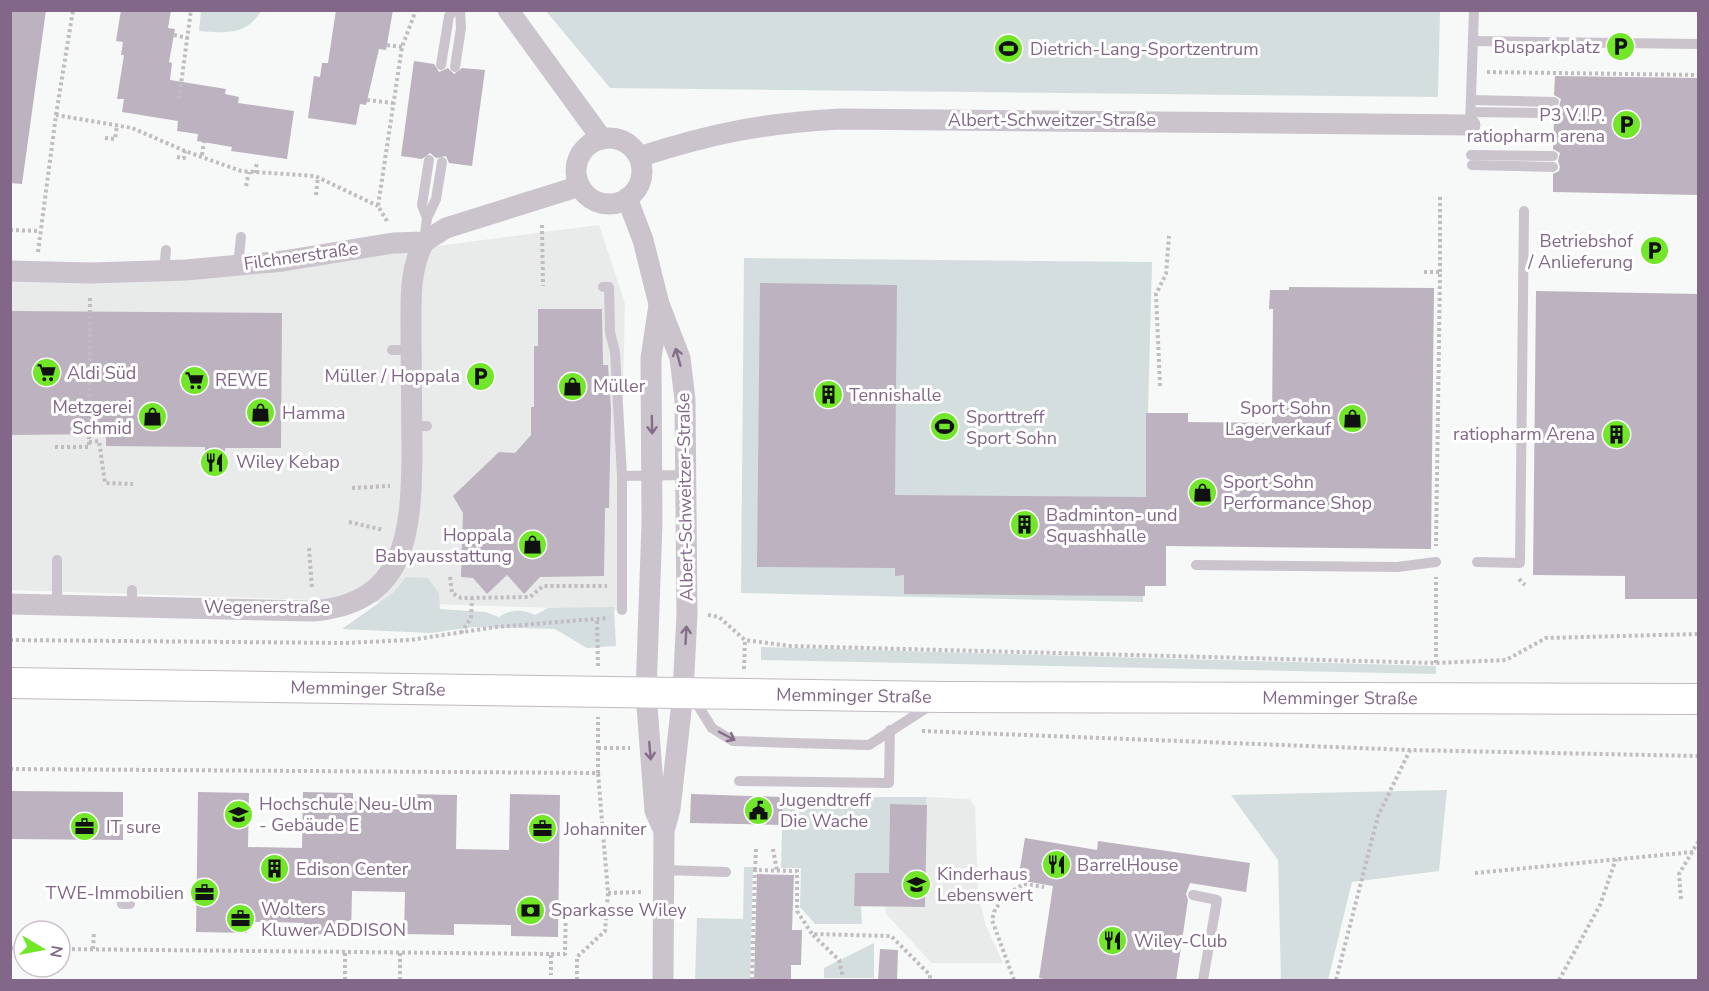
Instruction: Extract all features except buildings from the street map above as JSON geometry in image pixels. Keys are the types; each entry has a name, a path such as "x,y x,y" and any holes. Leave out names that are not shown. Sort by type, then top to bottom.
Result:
{"main road":[{"name":"Memminger Straße","path":"10,682 942,697 1698,699"}],"street":[{"path":"508,10 602,139"},
{"name":"Albert-Schweitzer-Straße","path":"639,157 708,135 742,128 842,119 1475,124"},
{"path":"602,139 616,139 626,142 639,157 642,165 640,183 627,198 606,204 591,198 580,186 576,171 580,156 590,144 602,139"},
{"name":"Filchnerstraße","path":"10,271 37,272 165,261 238,265 313,248 424,242 446,228 580,186"},
{"name":"Albert-Schweitzer-Straße","path":"627,198 643,240 659,304 680,358 685,400 687,694 670,809 664,831"},
{"name":"Wegenerstraße","path":"10,604 57,605 132,598 312,611 331,609 363,598 382,584 393,566 409,526 420,427 402,350 412,276 424,242"},
{"name":"Albert-Schweitzer-Straße","path":"659,304 651,358 652,475 646,693 655,811 664,831"},
{"path":"663,981 664,831"}],"lane":[{"path":"441,65 449,16 454,10"},
{"path":"455,67 461,27 460,10"},
{"path":"1471,100 1554,107 1503,112 1475,124 1471,100 1474,10"},
{"path":"1473,41 1698,44"},
{"path":"1504,155 1553,161 1472,160 1504,155"},
{"path":"427,218 422,205 429,160"},
{"path":"424,242 427,218 436,199 442,162"},
{"path":"1477,562 1520,563 1524,211"},
{"path":"238,265 241,237"},
{"path":"603,287 609,287 610,332 615,352 622,476 622,610"},
{"path":"622,476 686,475"},
{"path":"57,560 57,605"},
{"path":"1196,565 1397,567 1436,562"},
{"path":"687,694 712,728 733,741 869,745 942,697"},
{"path":"739,781 889,783 890,730"},
{"path":"664,870 726,872"},
{"path":"1193,895 1217,900 1203,981"}],"path":[{"path":"37,272 39,231 73,10"},
{"path":"178,99 191,10"},
{"path":"378,206 402,47 416,10"},
{"path":"174,35 188,38"},
{"path":"387,45 402,47"},
{"path":"1471,71 1698,75"},
{"path":"367,99 393,103"},
{"path":"56,115 156,136 185,151 202,155 232,169 318,177 378,206 389,225 393,243"},
{"path":"1475,124 1554,136"},
{"path":"105,138 115,139 117,126"},
{"path":"202,155 204,142"},
{"path":"177,157 184,158 185,151"},
{"path":"255,172 257,162"},
{"path":"246,186 249,172"},
{"path":"316,195 318,177"},
{"path":"1436,663 1440,197"},
{"path":"542,225 543,286"},
{"path":"10,230 39,231"},
{"path":"1160,386 1156,294 1166,274 1169,236"},
{"path":"55,447 89,447 91,266"},
{"path":"1424,272 1440,272"},
{"path":"89,442 99,441 105,483 133,484"},
{"path":"391,496 392,476"},
{"path":"352,488 391,486"},
{"path":"349,522 385,530"},
{"path":"382,539 387,522"},
{"path":"309,548 312,590"},
{"path":"450,577 452,593 461,598 530,597 543,586 623,586"},
{"path":"301,590 320,588"},
{"path":"460,633 471,618 472,598"},
{"path":"10,640 344,643 410,640 496,627 597,621 629,613 648,613"},
{"path":"687,614 719,617 745,640 790,646 1436,663 1506,660 1546,638 1698,634"},
{"path":"890,730 1410,750 1698,756"},
{"path":"577,981 577,957 605,931 608,893 598,748"},
{"path":"1336,981 1378,816 1410,750"},
{"path":"10,769 598,773"},
{"path":"1681,899 1679,874 1698,842"},
{"path":"752,981 756,849"},
{"path":"772,849 777,871"},
{"path":"1475,873 1693,852"},
{"path":"1559,981 1600,905 1616,859"},
{"path":"755,870 797,871 796,911 812,934 839,960 843,977"},
{"path":"1014,981 992,920 995,909 1009,892 1024,884 1044,887"},
{"path":"608,893 646,892"},
{"path":"72,949 565,954 566,902"},
{"path":"93,949 94,933"},
{"path":"812,934 891,936 930,975 930,981"},
{"path":"345,952 345,981"},
{"path":"400,953 400,981"},
{"path":"551,954 551,975"}],"shaded area":[{"path":"201,10 261,11 249,25 242,29 218,32 199,31"},
{"name":"Dietrich-Lang-Sportzentrum","path":"546,11 1440,11 1438,97 610,88"},
{"path":"599,225 625,304 618,610 11,590 11,281 215,275"},
{"name":"Sporttreff Sport Sohn","path":"744,258 1152,262 1143,602 741,593"},
{"path":"406,577 428,578 439,593 440,609 485,612 499,617 508,612 517,611 535,615 548,608 614,607 616,646 587,648 555,629 474,627 430,633 342,629 394,592"},
{"path":"761,647 1436,666 1436,674 761,660"},
{"path":"1447,790 1439,871 1352,882 1328,980 1281,980 1278,860 1231,795"},
{"path":"783,797 926,797 927,805 890,804 889,873 854,906 861,906 862,924 815,924 800,907 801,868 781,868"},
{"name":"Kinderhaus Lebenswert","path":"926,797 969,799 975,806 978,895 986,926 1003,963 932,963 886,914 885,907 854,906 855,873 889,873 890,804 927,804"},
{"path":"744,867 753,867 750,980 695,980 697,918 743,919"},
{"path":"874,943 874,978 824,978 824,968"}],"place":[{"name":"Busparkplatz","path":"1621,47"},
{"name":"Dietrich-Lang-Sportzentrum","path":"1009,49"},
{"name":"P3 V.I.P. ratiopharm arena","path":"1626,125"},
{"name":"Betriebshof / Anlieferung","path":"1654,251"},
{"name":"Aldi Süd","path":"46,373"},
{"name":"Müller / Hoppala","path":"481,376"},
{"name":"REWE","path":"194,380"},
{"name":"Müller","path":"572,386"},
{"name":"Tennishalle","path":"828,395"},
{"name":"Hamma","path":"261,413"},
{"name":"Metzgerei Schmid","path":"153,417"},
{"name":"Sport Sohn Lagerverkauf","path":"1352,418"},
{"name":"Sporttreff Sport Sohn","path":"945,427"},
{"name":"ratiopharm Arena","path":"1616,434"},
{"name":"Wiley Kebap","path":"215,462"},
{"name":"Sport Sohn Performance Shop","path":"1202,492"},
{"name":"Badminton- und Squashhalle","path":"1025,525"},
{"name":"Hoppala Babyausstattung","path":"533,545"},
{"name":"Jugendtreff Die Wache","path":"759,810"},
{"name":"Hochschule Neu-Ulm - Gebäude E","path":"238,814"},
{"name":"IT sure","path":"85,827"},
{"name":"Johanniter","path":"543,829"},
{"name":"BarrelHouse","path":"1056,865"},
{"name":"Edison Center","path":"275,869"},
{"name":"Kinderhaus Lebenswert","path":"916,884"},
{"name":"TWE-Immobilien","path":"205,893"},
{"name":"Sparkasse Wiley","path":"530,910"},
{"name":"Wolters Kluwer ADDISON","path":"240,919"},
{"name":"Wiley-Club","path":"1113,941"}]}
